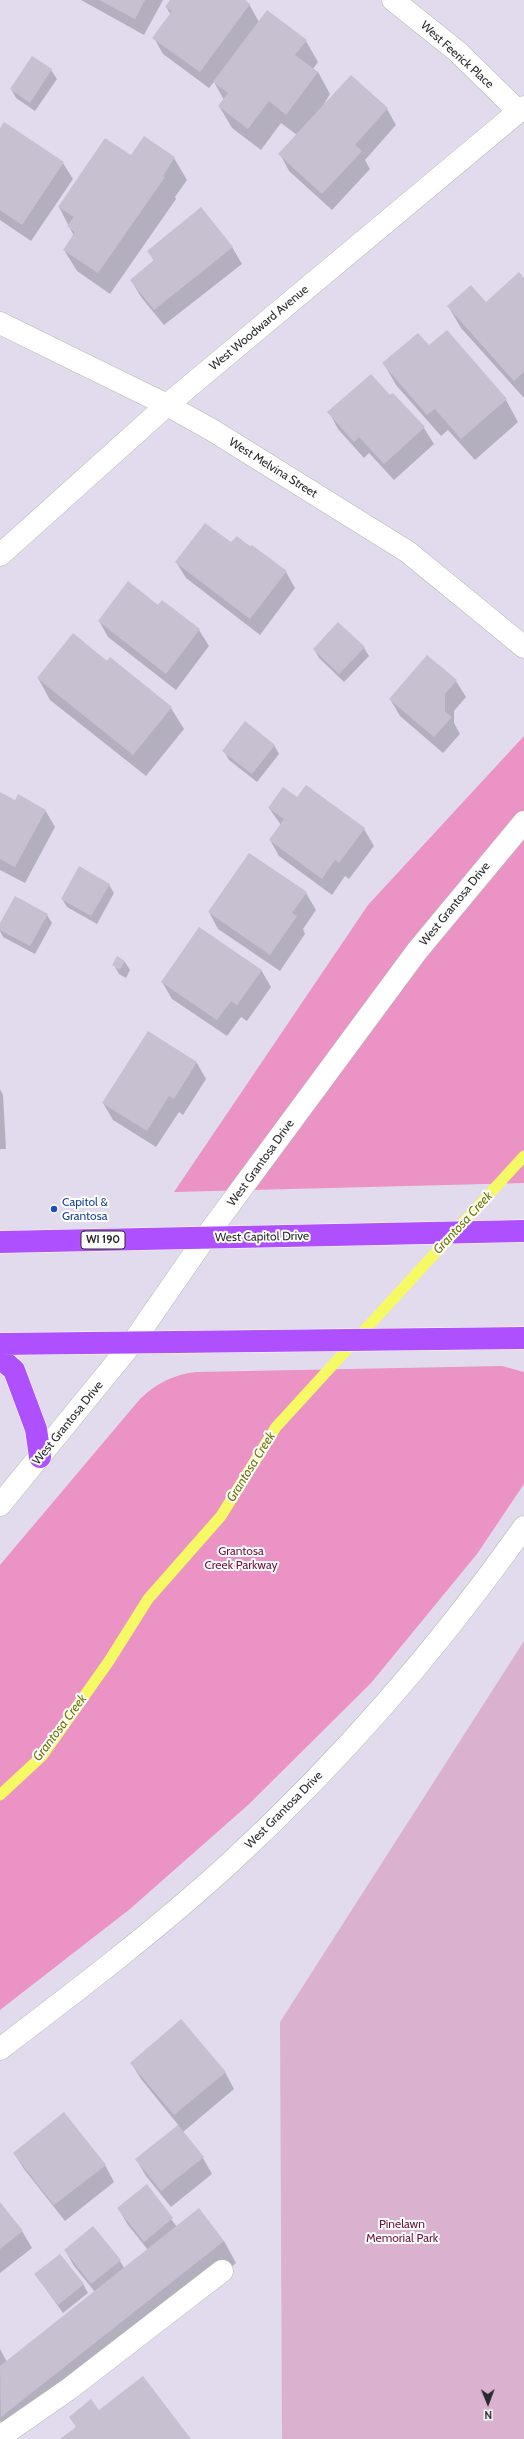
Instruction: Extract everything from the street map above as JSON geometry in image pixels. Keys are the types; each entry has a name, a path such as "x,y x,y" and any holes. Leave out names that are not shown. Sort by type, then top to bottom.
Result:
{"main road":[{"name":"West Capitol Drive","path":"0,1242 523,1233"},
{"path":"0,1344 524,1338"},
{"path":"0,1358 14,1370 36,1429 40,1457"}],"street":[{"name":"West Feerick Place","path":"393,0 458,52 521,109"},
{"name":"West Woodward Avenue","path":"0,555 167,405 521,109"},
{"name":"West Melvina Street","path":"0,323 167,405 212,430 408,552 524,647"},
{"name":"West Grantosa Drive","path":"0,1505 133,1342 205,1238 416,951 524,822"},
{"name":"West Grantosa Drive","path":"0,2049 84,1986 232,1861 325,1769 480,1589 524,1527"},
{"path":"0,2437 69,2389 222,2271"}],"green space":[{"path":"524,736 524,1183 174,1192 368,905"},
{"name":"Grantosa Creek Parkway","path":"502,1366 524,1372 524,1484 477,1554 371,1683 248,1805 130,1909 0,2010 0,1565 140,1399 159,1384 172,1378 187,1373 196,1372"},
{"name":"Pinelawn Memorial Park","path":"524,1641 524,2439 282,2439 280,2022"}],"building":[{"path":"99,0 145,0 135,19"},
{"path":"170,0 245,0 250,4 200,72 152,38 172,11 165,7"},
{"path":"267,10 307,40 295,55 318,72 286,115 269,101 248,129 218,106 228,93 213,82"},
{"path":"32,56 52,69 30,103 10,89"},
{"path":"351,75 388,108 355,145 362,151 322,194 278,154"},
{"path":"4,122 64,162 22,225 0,210 0,128"},
{"path":"144,136 175,157 163,176 165,177 98,273 63,250 75,232 67,226 74,217 58,207 105,138 131,155"},
{"path":"201,207 233,247 154,310 130,280 154,260 147,251"},
{"path":"519,272 524,278 524,372 514,381 447,306 471,285 486,302"},
{"path":"447,330 507,399 461,439 435,409 427,415 382,363 418,333 429,345"},
{"path":"371,374 390,395 393,393 425,427 384,464 359,437 354,442 327,412"},
{"path":"205,523 231,542 237,536 250,547 252,545 287,571 250,619 175,562"},
{"path":"128,581 158,605 162,600 200,629 166,674 98,621"},
{"path":"338,622 365,647 339,674 313,649"},
{"path":"73,633 107,661 110,657 172,707 133,755 37,678"},
{"path":"427,655 457,680 445,694 445,712 452,717 434,737 389,699"},
{"path":"245,721 275,745 252,774 222,751"},
{"path":"306,785 365,828 339,863 335,860 322,879 269,840 284,819 268,808 283,787 297,797"},
{"path":"0,792 15,800 18,794 46,810 15,867 0,859"},
{"path":"249,853 307,892 292,913 297,916 270,955 208,912"},
{"path":"79,866 110,884 91,916 61,899"},
{"path":"15,896 48,914 30,946 0,930 0,923"},
{"path":"199,927 262,970 237,1005 231,1001 217,1020 161,982"},
{"path":"117,956 125,961 120,970 112,965"},
{"path":"148,1031 197,1062 174,1099 169,1096 147,1131 102,1103"},
{"path":"181,2019 226,2072 174,2115 130,2063"},
{"path":"64,2112 106,2165 54,2205 13,2153"},
{"path":"178,2125 204,2157 161,2191 135,2159"},
{"path":"147,2184 173,2218 144,2242 117,2208"},
{"path":"0,2202 23,2231 0,2249"},
{"path":"199,2208 224,2241 1,2417 0,2366"},
{"path":"93,2226 121,2260 91,2284 64,2250"},
{"path":"60,2254 84,2284 58,2305 34,2274"},
{"path":"143,2376 191,2439 60,2439 76,2427 69,2417 91,2399 99,2410"}],"waterway":[{"name":"Grantosa Creek","path":"0,1795 42,1756 109,1661 148,1599 221,1516 276,1427 524,1156"}],"place":[{"name":"Capitol & Grantosa","path":"54,1209"}]}
